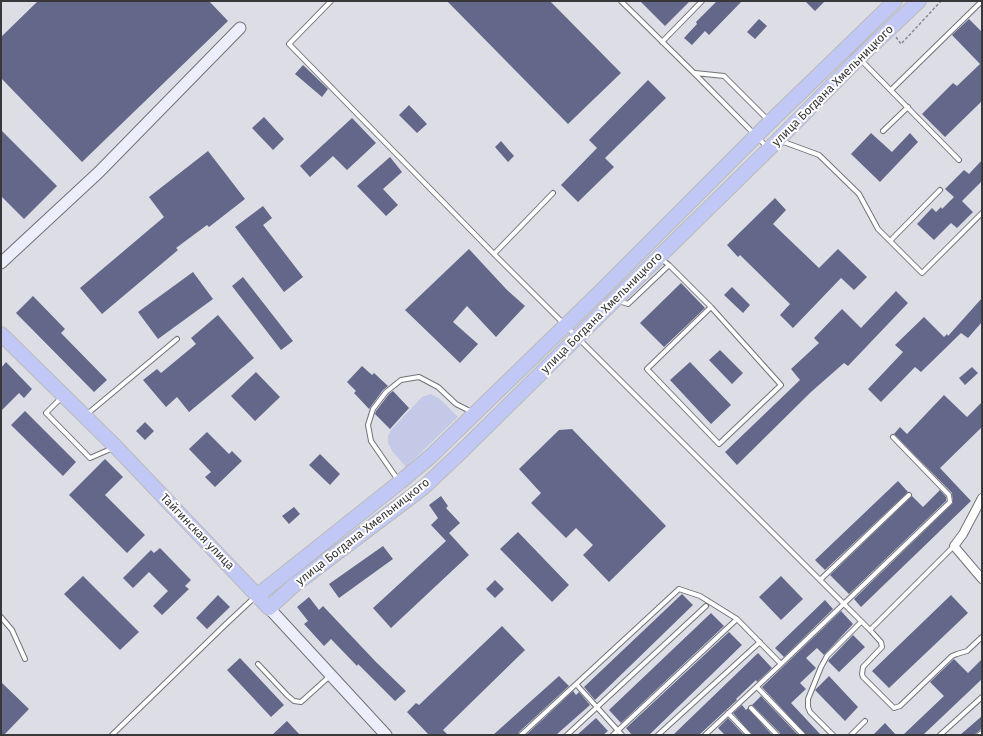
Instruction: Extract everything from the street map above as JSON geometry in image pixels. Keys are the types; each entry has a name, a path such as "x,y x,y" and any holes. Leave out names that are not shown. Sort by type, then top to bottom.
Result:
{"highway":[{"name":"улица Богдана Хмельницкого","path":"258,595 400,482 447,441 566,326 770,122 896,1"},
{"name":"улица Богдана Хмельницкого","path":"269,608 293,586 424,487 615,300 664,261 774,144 919,1"},
{"name":"Тайгинская улица","path":"1,334 116,447 269,608"},
{"path":"447,441 460,453"}],"street":[{"path":"1,263 99,172 240,28"},
{"path":"982,498 963,534 954,546 982,579"},
{"name":"Тайгинская улица","path":"269,608 386,735"}],"lane":[{"path":"331,1 288,44 494,254 882,642 882,648 863,667 862,674 891,706 897,708 952,656 967,650 982,637"},
{"path":"662,42 702,1"},
{"path":"891,90 982,1"},
{"path":"623,2 695,73 756,137 774,144 819,155 859,194 878,229 922,273 982,213"},
{"path":"860,58 959,160"},
{"path":"695,73 724,76 770,122"},
{"path":"883,131 908,108"},
{"path":"890,241 940,190"},
{"path":"494,254 553,193"},
{"path":"664,261 711,307 782,385 719,444 647,368 711,307"},
{"path":"84,416 178,340"},
{"path":"400,482 371,441 368,425 373,409 386,392 401,380 419,377 438,387 456,404 476,413"},
{"path":"63,396 46,413 90,458 116,447"},
{"path":"705,735 844,604 951,500 949,495 893,437"},
{"path":"820,580 909,495"},
{"path":"870,630 954,546"},
{"path":"521,735 679,589 700,596 737,619 781,664"},
{"path":"112,735 258,595"},
{"path":"567,735 706,606"},
{"path":"1,616 12,630 25,659"},
{"path":"613,735 737,619"},
{"path":"833,735 810,712 808,707 808,699 827,656 861,622"},
{"path":"658,735 760,642"},
{"path":"258,664 294,701 301,702 331,675"},
{"path":"576,684 622,735"},
{"path":"757,687 803,735"},
{"path":"940,735 982,697"},
{"path":"751,708 777,735"},
{"path":"728,713 750,735"},
{"path":"850,735 865,721"},
{"path":"979,735 982,732"}],"path":[{"path":"901,44 941,1"}],"shaded area":[{"path":"431,394 440,399 458,417 406,467 392,451 388,443 388,436 391,430 422,397"}],"building":[{"path":"38,1 209,1 228,21 82,162 1,78 1,37"},
{"path":"447,1 550,1 621,73 568,124"},
{"path":"640,1 690,1 665,26"},
{"path":"717,1 742,1 709,35 705,31 692,45 684,38 697,24 696,22"},
{"path":"805,1 825,1 815,11"},
{"path":"759,19 767,26 755,39 747,32"},
{"path":"969,19 982,32 982,101 945,137 922,114 953,83 957,86 980,64 952,35"},
{"path":"303,65 328,89 322,97 295,74"},
{"path":"648,80 666,98 605,158 614,167 578,202 561,185 597,148 589,140"},
{"path":"409,105 427,124 417,133 399,115"},
{"path":"264,117 284,139 273,150 252,128"},
{"path":"352,118 376,143 347,170 333,156 310,177 300,166"},
{"path":"1,130 57,186 24,219 1,196"},
{"path":"871,133 892,152 910,133 918,142 880,182 851,154"},
{"path":"501,141 514,156 508,162 495,147"},
{"path":"208,151 245,199 209,227 207,225 176,248 178,250 102,314 80,288 164,217 149,197"},
{"path":"390,157 402,172 383,189 398,205 386,216 357,186"},
{"path":"982,160 982,181 962,201 973,212 957,228 951,223 934,240 917,224 932,208 936,212 941,207 942,209 954,197 945,189 964,170 969,174"},
{"path":"775,198 786,210 773,224 819,268 838,249 867,277 854,290 841,278 793,328 780,315 790,304 740,255 738,257 727,245"},
{"path":"263,206 272,218 263,225 303,277 284,292 235,227"},
{"path":"469,249 507,290 525,306 496,337 467,306 453,322 478,344 460,363 405,310"},
{"path":"193,272 213,299 158,339 138,312"},
{"path":"243,277 293,341 281,350 232,286"},
{"path":"681,283 705,308 664,347 640,323"},
{"path":"732,287 750,305 743,313 724,295"},
{"path":"896,291 908,303 848,366 844,363 811,392 737,465 725,452 800,380 791,369 819,343 814,338 842,309 861,328"},
{"path":"33,296 65,329 61,333 107,380 94,392 16,313"},
{"path":"982,298 982,322 968,338 961,333 921,372 915,367 881,402 868,389 903,352 895,345 924,317 944,337 947,334 948,336"},
{"path":"218,315 254,358 189,412 177,397 166,407 143,380 157,369 161,373 196,344 191,338"},
{"path":"720,350 743,373 732,384 709,360"},
{"path":"6,362 32,389 24,398 19,393 1,411 1,368"},
{"path":"690,362 731,405 711,424 670,380"},
{"path":"362,366 372,375 374,373 388,386 383,390 369,409 354,393 356,391 347,382"},
{"path":"972,367 978,373 965,385 959,378"},
{"path":"256,372 280,397 255,421 231,396"},
{"path":"393,391 409,408 390,429 375,414 389,394"},
{"path":"944,395 967,417 982,402 982,427 940,468 971,501 861,607 854,599 953,503 952,493 894,434 900,427 907,434"},
{"path":"25,411 76,462 63,476 11,425"},
{"path":"145,422 154,431 145,440 136,431"},
{"path":"572,429 666,526 609,582 583,555 593,545 576,528 566,538 531,503 541,493 519,469 559,430"},
{"path":"207,432 229,454 232,451 242,461 215,487 205,477 211,472 189,449"},
{"path":"320,454 340,474 330,485 309,465"},
{"path":"105,459 123,477 105,495 145,535 127,553 69,495"},
{"path":"898,481 908,492 825,570 815,560"},
{"path":"940,490 946,497 946,501 849,594 830,575 912,496 923,507"},
{"path":"441,496 448,506 446,508 460,523 449,533 469,555 391,628 373,608 446,541 431,525 438,518 429,505"},
{"path":"294,507 300,514 289,524 282,516"},
{"path":"518,532 569,585 552,602 500,549"},
{"path":"383,546 393,559 339,598 329,584"},
{"path":"160,548 191,580 185,586 189,589 162,615 153,606 168,591 149,572 133,588 123,578 151,550 154,553"},
{"path":"83,576 139,632 120,650 64,594"},
{"path":"781,576 803,599 781,620 759,597"},
{"path":"495,580 504,589 495,598 486,589"},
{"path":"682,594 693,605 595,700 584,687"},
{"path":"218,595 230,607 207,629 196,618"},
{"path":"951,595 968,613 889,688 872,671"},
{"path":"309,597 319,610 323,606 376,662 406,691 395,701 358,664 357,666 331,639 324,646 304,624 308,621 297,607"},
{"path":"825,600 833,609 784,657 775,648"},
{"path":"841,611 853,624 824,655 817,648 806,658 816,668 800,683 806,689 791,703 821,735 806,735 762,687"},
{"path":"711,613 724,626 621,723 609,710"},
{"path":"502,626 525,650 443,730 448,735 429,735 407,712 416,703 419,705"},
{"path":"729,632 742,645 649,735 632,735 626,728"},
{"path":"853,635 865,647 839,672 828,661"},
{"path":"758,653 772,668 757,682 756,680 699,735 673,735"},
{"path":"240,658 284,705 271,717 227,670"},
{"path":"954,659 968,673 982,659 982,679 923,735 903,735 944,696 930,682"},
{"path":"559,676 569,686 519,732 518,735 493,735"},
{"path":"829,676 858,707 845,721 815,690"},
{"path":"1,682 29,709 4,735 1,735"},
{"path":"573,691 576,695 579,692 590,705 556,735 526,735"},
{"path":"761,696 798,735 780,735 780,733 752,705"},
{"path":"742,705 746,710 748,708 772,735 752,735 733,713"},
{"path":"982,716 982,728 979,731 974,735 960,735"},
{"path":"596,718 608,731 603,735 577,735"},
{"path":"728,718 744,735 725,735 718,728"},
{"path":"287,721 300,735 272,735"},
{"path":"885,723 896,735 873,735"}]}
